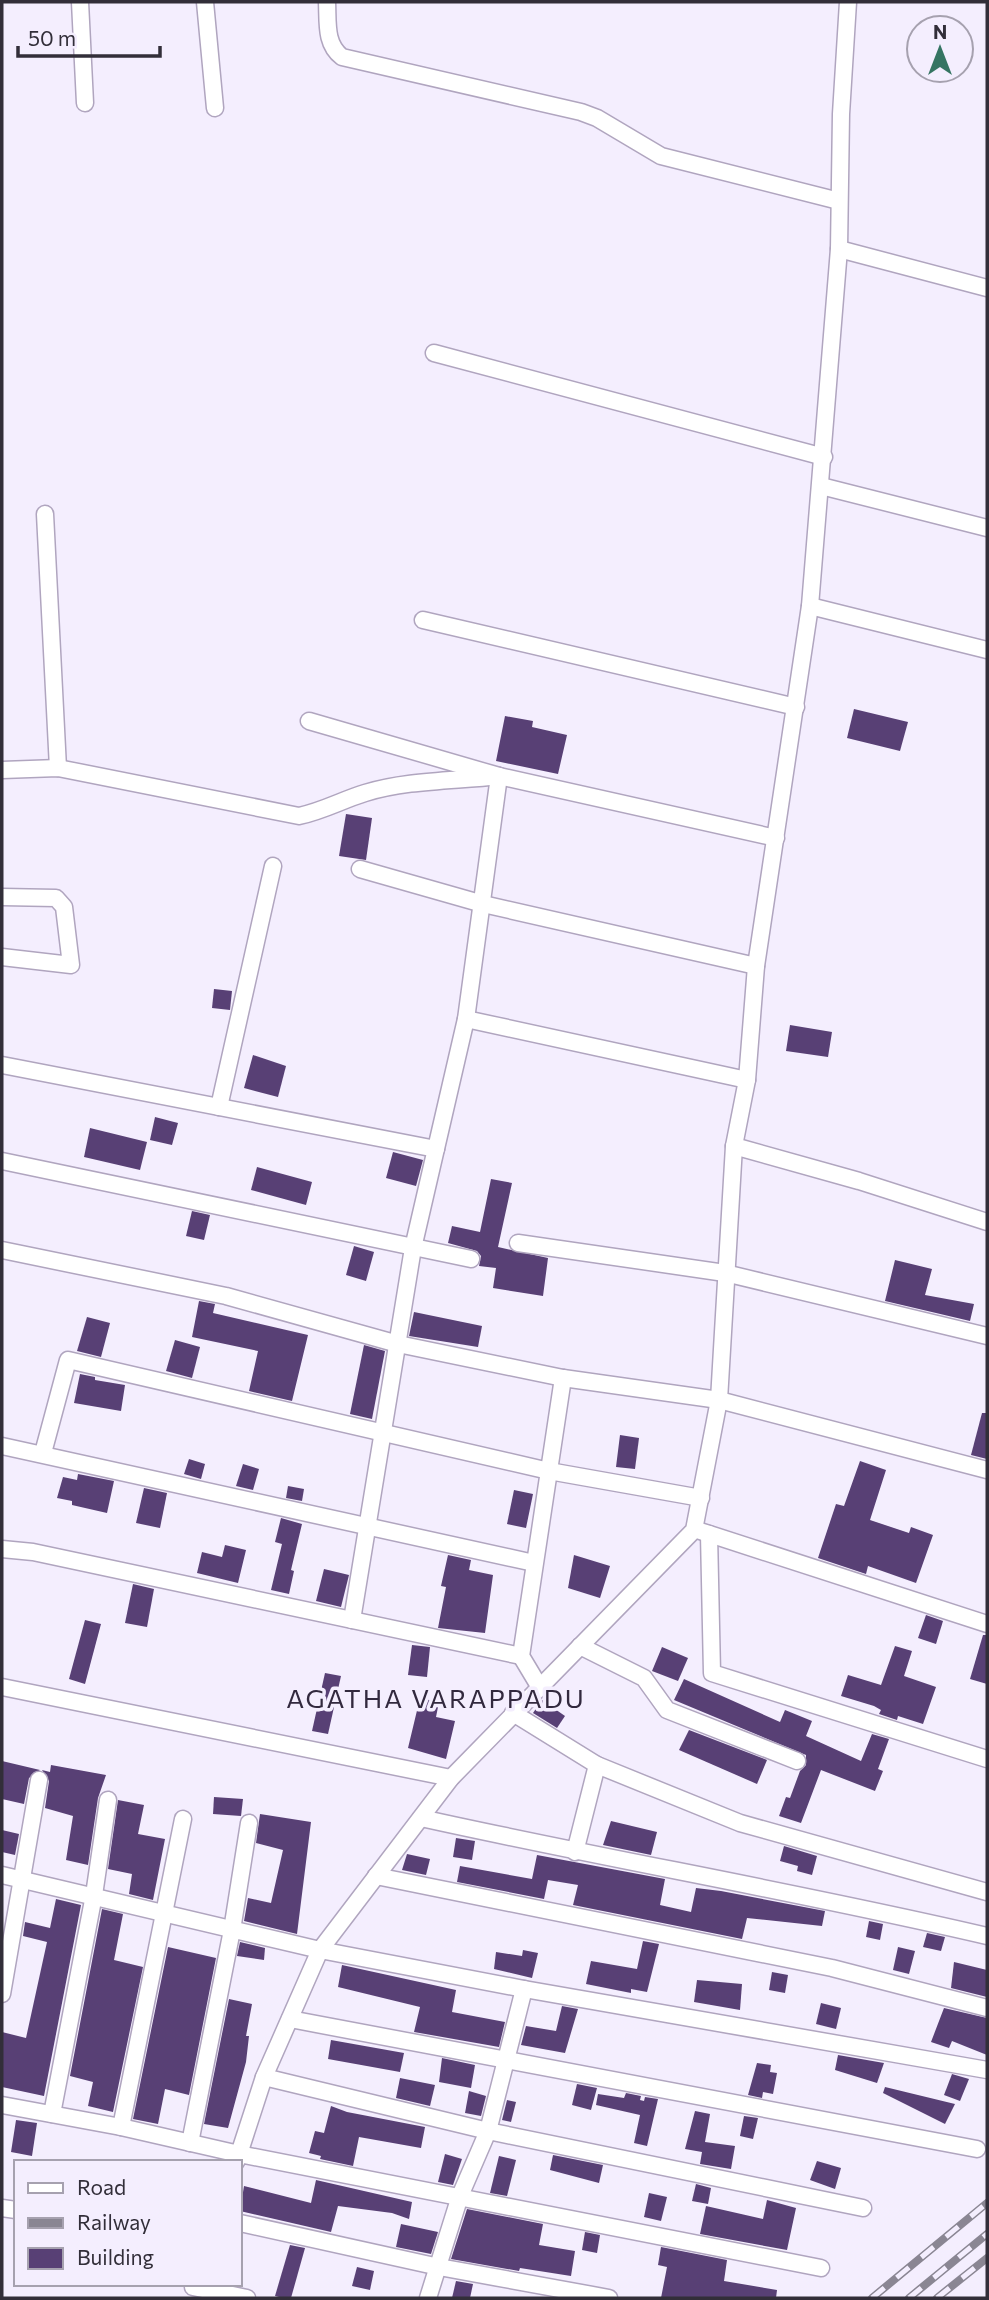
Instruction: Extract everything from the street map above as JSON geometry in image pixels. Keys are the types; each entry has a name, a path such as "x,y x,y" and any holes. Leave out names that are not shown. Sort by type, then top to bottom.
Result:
{"street":[{"path":"79,2 85,103"},
{"path":"205,2 215,108"},
{"path":"327,2 328,38 333,50 342,57 582,112 661,156 839,201"},
{"path":"848,2 839,249 810,606 756,967 747,1080 733,1146 719,1400 701,1498 712,1673 987,1759"},
{"path":"839,249 987,288"},
{"path":"434,353 824,457"},
{"path":"821,486 987,528"},
{"path":"45,514 58,768"},
{"path":"810,606 987,650"},
{"path":"423,620 796,707"},
{"path":"309,721 499,776 776,838"},
{"path":"2,770 58,768 299,816 327,810 364,793 392,787 499,776"},
{"path":"352,1620 413,1248 466,1018 499,776"},
{"path":"219,1107 273,866"},
{"path":"360,869 483,904 756,967"},
{"path":"2,897 55,898 64,907 71,965 2,957"},
{"path":"466,1018 747,1080"},
{"path":"2,1065 436,1149"},
{"path":"733,1146 859,1181 987,1222"},
{"path":"2,1161 471,1259"},
{"path":"517,1243 725,1273 987,1336"},
{"path":"2,1250 226,1296 398,1344 563,1378 719,1400 987,1470"},
{"path":"43,1453 68,1360 549,1471 701,1498"},
{"path":"539,1686 521,1656 563,1378"},
{"path":"2,1447 43,1453 366,1528 534,1563"},
{"path":"702,1532 987,1624"},
{"path":"237,2158 264,2077 320,1950 451,1778 539,1686 702,1532"},
{"path":"2,1549 33,1552 521,1656"},
{"path":"580,1646 644,1678 667,1710 797,1761"},
{"path":"2,1688 451,1778"},
{"path":"513,1713 597,1765 740,1823 987,1892"},
{"path":"575,1852 597,1765"},
{"path":"2,1994 39,1780"},
{"path":"52,2114 94,1895 108,1800"},
{"path":"422,1818 575,1852 844,1903 987,1936"},
{"path":"121,2127 183,1819"},
{"path":"190,2143 232,1930 249,1823"},
{"path":"2,1875 320,1950 524,1989 987,2070"},
{"path":"376,1877 832,1968 987,2008"},
{"path":"428,2298 460,2196 488,2131 524,1989"},
{"path":"290,2019 977,2149"},
{"path":"264,2077 488,2131 863,2208"},
{"path":"2,2105 121,2127 190,2143 237,2158 460,2196 821,2268"},
{"path":"242,2223 439,2267 610,2298"},
{"path":"193,2290 247,2298"}],"building":[{"path":"854,709 908,722 900,751 847,738"},
{"path":"505,716 533,721 532,727 567,735 558,774 496,761"},
{"path":"346,814 372,818 366,860 339,856"},
{"path":"214,989 232,991 230,1010 212,1008"},
{"path":"790,1025 832,1032 828,1057 786,1051"},
{"path":"253,1055 286,1066 278,1097 244,1088"},
{"path":"155,1117 178,1123 172,1145 150,1140"},
{"path":"90,1128 147,1142 140,1170 84,1157"},
{"path":"393,1152 423,1160 416,1186 386,1178"},
{"path":"257,1167 312,1182 306,1205 251,1190"},
{"path":"491,1179 512,1183 498,1247 548,1258 543,1296 493,1288 496,1268 479,1266 481,1256 477,1251 448,1243 452,1226 480,1232"},
{"path":"192,1211 210,1215 204,1240 186,1236"},
{"path":"354,1246 374,1252 366,1281 346,1275"},
{"path":"895,1260 932,1269 925,1295 974,1304 970,1321 885,1301"},
{"path":"199,1301 215,1304 213,1313 308,1335 292,1401 249,1391 258,1351 192,1337"},
{"path":"414,1312 482,1326 478,1347 409,1336"},
{"path":"87,1317 110,1323 101,1357 77,1351"},
{"path":"175,1340 200,1347 192,1378 166,1371"},
{"path":"364,1345 385,1351 372,1419 350,1414"},
{"path":"80,1374 95,1377 95,1380 125,1385 121,1411 74,1403"},
{"path":"982,1413 987,1413 987,1459 971,1455"},
{"path":"620,1435 639,1438 635,1469 616,1467"},
{"path":"189,1459 205,1464 201,1479 184,1474"},
{"path":"860,1461 886,1470 870,1520 909,1533 911,1527 933,1535 916,1583 868,1566 866,1574 818,1558 836,1504 844,1506"},
{"path":"243,1464 259,1469 253,1490 236,1486"},
{"path":"78,1474 114,1481 107,1513 72,1505 72,1501 57,1498 63,1477 77,1480"},
{"path":"288,1486 304,1489 302,1501 286,1498"},
{"path":"144,1488 167,1493 160,1528 136,1523"},
{"path":"514,1490 533,1494 526,1528 507,1524"},
{"path":"281,1518 302,1524 291,1570 294,1571 289,1594 271,1590 282,1544 275,1542"},
{"path":"225,1545 246,1550 238,1583 197,1573 202,1552 222,1557"},
{"path":"448,1555 471,1560 469,1570 493,1575 485,1633 438,1628 446,1587 441,1586"},
{"path":"574,1555 610,1566 600,1598 568,1588"},
{"path":"324,1569 349,1575 341,1607 316,1601"},
{"path":"133,1584 154,1589 147,1627 125,1623"},
{"path":"926,1615 943,1621 936,1644 918,1638"},
{"path":"85,1620 101,1624 85,1684 69,1679"},
{"path":"983,1635 987,1635 987,1684 970,1679"},
{"path":"412,1645 430,1647 427,1677 408,1675"},
{"path":"895,1646 912,1651 904,1676 936,1687 923,1724 898,1716 897,1720 879,1714 881,1710 874,1706 841,1696 848,1675 881,1685"},
{"path":"662,1647 688,1658 678,1681 652,1671"},
{"path":"325,1673 341,1676 328,1734 312,1731"},
{"path":"684,1679 780,1722 785,1710 812,1721 806,1736 861,1761 872,1734 889,1739 878,1769 883,1771 875,1791 821,1770 801,1823 779,1816 786,1797 790,1798 800,1771 806,1765 806,1755 674,1700"},
{"path":"420,1698 439,1702 436,1717 455,1721 446,1759 408,1748"},
{"path":"542,1700 565,1716 557,1728 533,1713"},
{"path":"689,1730 767,1760 757,1784 679,1750"},
{"path":"2,1761 40,1770 29,1778 24,1804 2,1799"},
{"path":"51,1765 106,1775 98,1798 88,1865 66,1860 73,1816 45,1808 49,1781 42,1770 50,1772"},
{"path":"214,1797 243,1799 241,1816 213,1814"},
{"path":"118,1800 144,1805 138,1834 165,1839 153,1900 129,1894 132,1874 108,1869"},
{"path":"260,1814 311,1822 297,1934 244,1921 248,1898 271,1903 283,1850 256,1843"},
{"path":"611,1821 657,1832 651,1855 603,1845"},
{"path":"2,1830 19,1834 15,1855 2,1852"},
{"path":"456,1838 475,1841 472,1860 453,1857"},
{"path":"784,1846 817,1856 812,1875 797,1871 798,1866 780,1861"},
{"path":"407,1854 430,1859 426,1875 402,1870"},
{"path":"537,1855 665,1879 660,1905 691,1912 696,1888 721,1891 825,1911 822,1926 747,1918 742,1939 573,1905 578,1885 548,1880 544,1899 457,1882 460,1866 532,1879"},
{"path":"56,1899 81,1905 44,2096 2,2087 2,2032 26,2038 47,1942 23,1936 25,1922 50,1928"},
{"path":"102,1909 123,1914 114,1960 143,1967 113,2112 88,2106 93,2082 70,2076"},
{"path":"869,1921 883,1924 880,1940 866,1937"},
{"path":"927,1933 945,1937 941,1951 923,1947"},
{"path":"643,1941 659,1944 647,1992 631,1989 631,1993 586,1984 591,1961 637,1969"},
{"path":"240,1942 265,1948 264,1960 237,1956"},
{"path":"168,1947 216,1958 189,2095 165,2089 158,2124 133,2119"},
{"path":"898,1947 915,1951 909,1974 893,1970"},
{"path":"523,1950 538,1953 532,1978 494,1969 496,1952 522,1956"},
{"path":"954,1962 987,1970 987,1997 951,1988"},
{"path":"342,1965 456,1990 452,2012 505,2022 499,2047 414,2032 420,2007 338,1987"},
{"path":"772,1972 788,1975 785,1993 769,1990"},
{"path":"697,1980 742,1984 740,2010 694,2002"},
{"path":"229,1999 252,2004 246,2036 249,2036 246,2062 228,2128 204,2124"},
{"path":"821,2003 841,2008 836,2029 816,2024"},
{"path":"562,2006 578,2009 565,2053 521,2045 526,2026 556,2031"},
{"path":"944,2008 987,2018 987,2055 952,2041 949,2048 931,2042"},
{"path":"331,2040 404,2053 400,2072 328,2059"},
{"path":"838,2055 884,2063 877,2083 835,2070"},
{"path":"442,2058 475,2065 471,2088 439,2082"},
{"path":"757,2063 771,2065 770,2072 777,2073 773,2094 763,2092 762,2098 748,2095"},
{"path":"952,2074 969,2079 960,2101 944,2095"},
{"path":"400,2078 435,2085 430,2106 396,2098"},
{"path":"577,2084 597,2088 591,2110 572,2105"},
{"path":"885,2087 955,2104 945,2124 883,2093"},
{"path":"469,2091 486,2096 481,2116 465,2113"},
{"path":"626,2093 641,2096 640,2100 644,2101 645,2097 658,2099 647,2146 634,2143 640,2115 596,2105 598,2094 624,2098"},
{"path":"507,2100 516,2102 511,2122 502,2120"},
{"path":"331,2106 347,2112 425,2127 421,2148 359,2137 353,2166 320,2159 321,2156 309,2153 315,2131 324,2133"},
{"path":"695,2111 710,2114 705,2142 735,2146 731,2169 700,2164 702,2152 685,2149"},
{"path":"744,2116 758,2118 753,2139 740,2136"},
{"path":"16,2120 37,2123 32,2156 11,2152"},
{"path":"445,2154 462,2159 453,2185 438,2182"},
{"path":"553,2155 603,2165 599,2183 550,2170"},
{"path":"499,2156 516,2160 507,2196 490,2193"},
{"path":"817,2161 841,2168 835,2189 810,2180"},
{"path":"316,2180 412,2202 409,2219 392,2213 338,2206 331,2232 242,2211 244,2186 311,2203"},
{"path":"696,2184 711,2188 708,2204 692,2201"},
{"path":"649,2193 667,2197 661,2221 644,2217"},
{"path":"767,2200 796,2208 787,2250 700,2234 706,2206 763,2219"},
{"path":"467,2209 543,2224 539,2245 575,2251 571,2276 520,2268 519,2271 451,2259"},
{"path":"401,2224 438,2232 431,2254 396,2247"},
{"path":"585,2232 600,2235 597,2253 582,2250"},
{"path":"290,2245 305,2248 291,2298 283,2298 275,2296"},
{"path":"661,2247 727,2260 724,2281 777,2290 776,2298 661,2298 667,2267 658,2265"},
{"path":"357,2267 374,2271 370,2290 352,2286"},
{"path":"456,2281 473,2284 470,2298 452,2298"}],"railway":[{"path":"872,2298 987,2203"},
{"path":"909,2298 987,2234"},
{"path":"937,2298 987,2258"}],"district":[{"name":"AGATHA VARAPPADU","path":"436,1699"}]}
